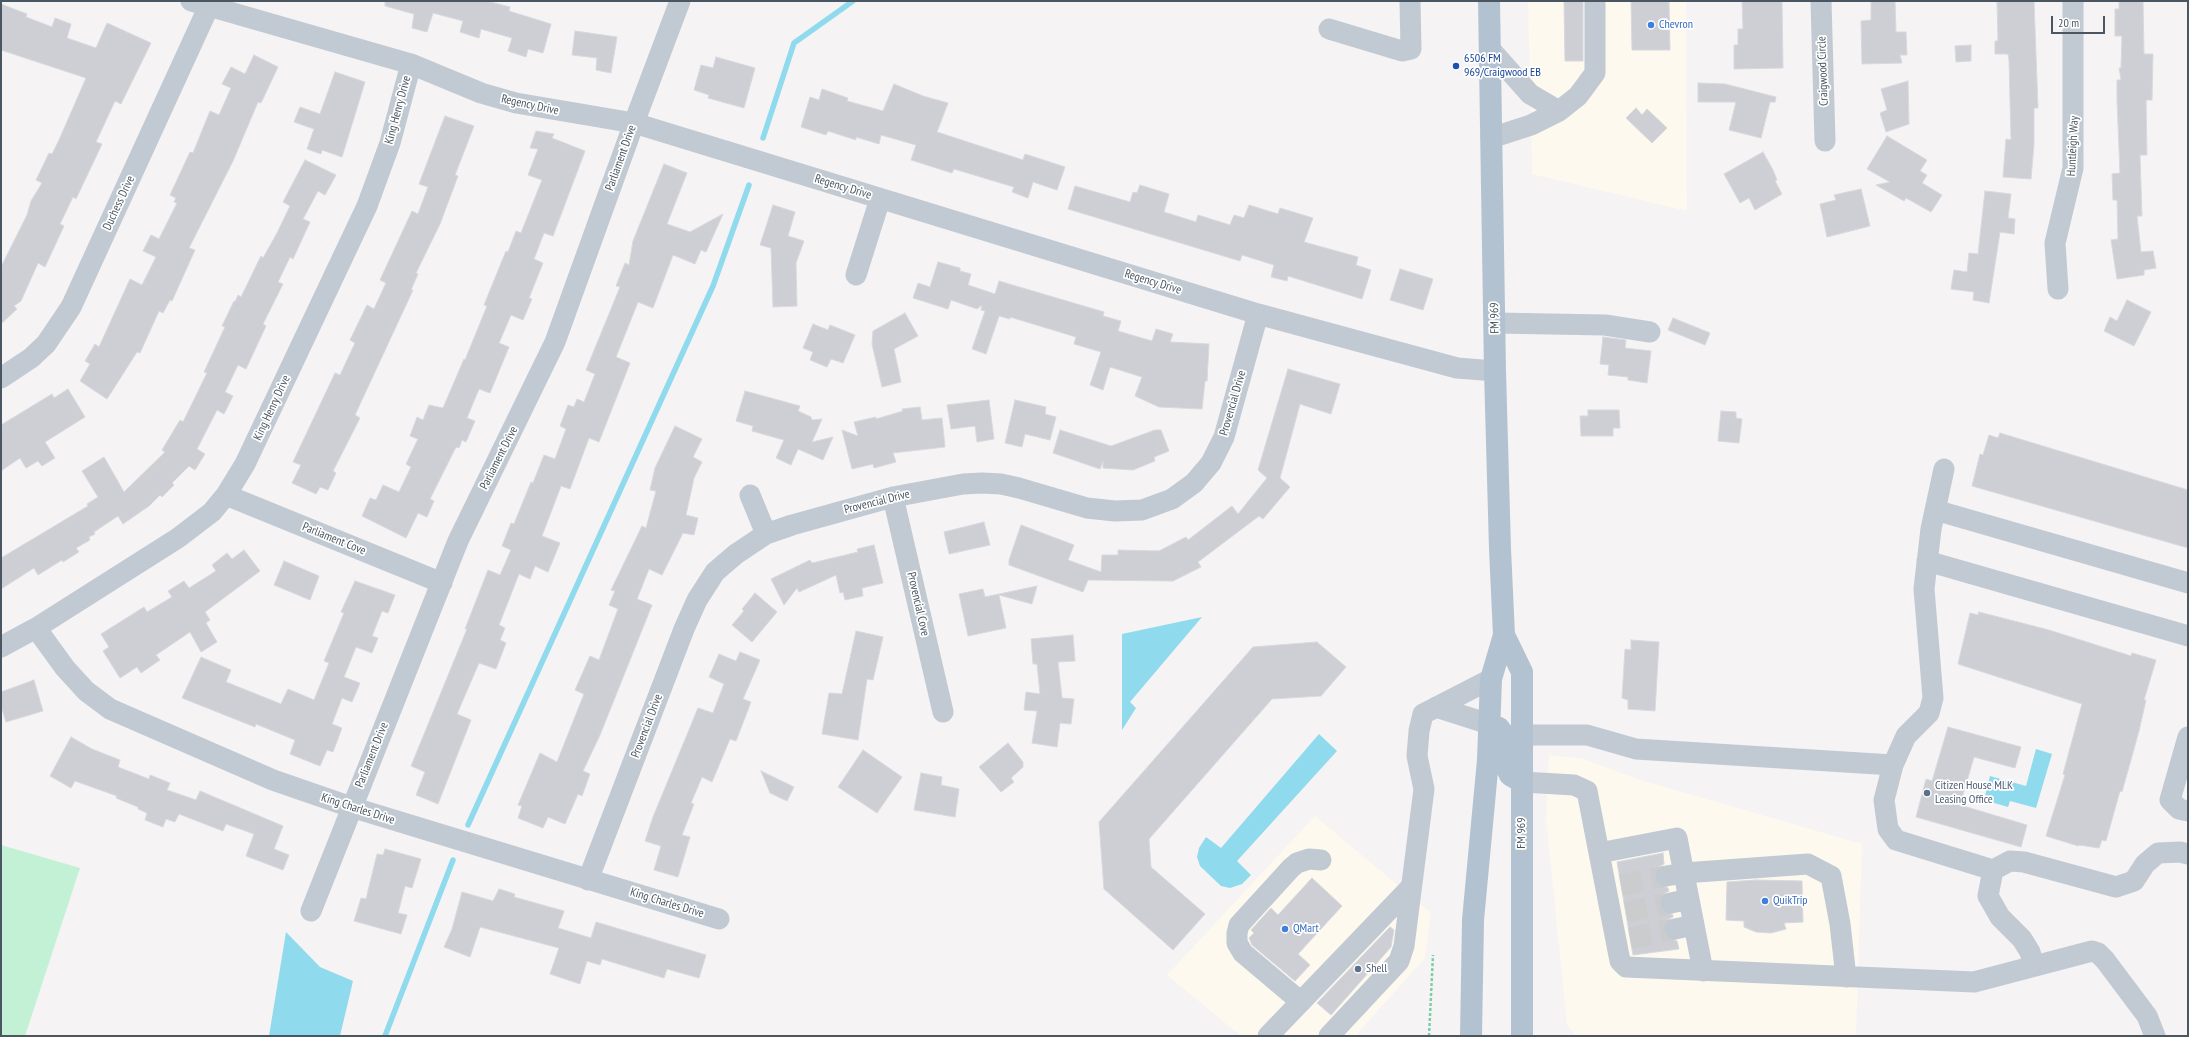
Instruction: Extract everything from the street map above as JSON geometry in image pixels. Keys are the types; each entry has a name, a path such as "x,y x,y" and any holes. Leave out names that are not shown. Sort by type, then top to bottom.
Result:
{"main road":[{"name":"FM 969","path":"1471,1036 1473,920 1489,724 1491,679 1504,635 1495,371 1489,1"},
{"name":"FM 969","path":"1504,635 1522,672 1522,1036"},
{"path":"1489,724 1499,728 1504,736 1506,766 1510,775 1522,782"}],"street":[{"name":"Parliament Drive","path":"311,912 351,807 458,541 555,342 634,123 680,1"},
{"path":"1329,29 1402,51 1411,49 1410,1"},
{"path":"1492,138 1531,125 1559,111 1578,96 1595,73 1595,1"},
{"name":"Craigwood Circle","path":"1821,1 1825,140"},
{"name":"Huntleigh Way","path":"2058,289 2055,243 2073,168 2073,1"},
{"name":"Regency Drive","path":"200,4 411,64 481,93 516,103 634,123 1258,314 1457,368 1495,371"},
{"name":"Duchess Drive","path":"1,378 31,358 46,344 71,307 200,4"},
{"path":"1490,49 1530,94 1559,111"},
{"name":"King Henry Drive","path":"1,647 36,628 178,538 212,512 226,495 245,464 368,206 390,143 411,64"},
{"path":"856,275 880,199"},
{"name":"Provencial Drive","path":"588,880 684,629 697,600 716,572 736,554 766,534 823,515 893,497 945,486 982,483 1019,488 1087,508 1115,511 1142,510 1172,499 1194,483 1211,463 1224,437 1258,314"},
{"path":"1495,323 1605,325 1650,332"},
{"path":"1944,469 1935,510 1924,589 1933,698 1929,713 1906,736 1893,765 1884,800 1888,829 1896,840 1993,870 2010,861 2024,862 2116,887 2134,881 2145,864 2158,852 2180,852 2188,854"},
{"name":"Parliament Cove","path":"226,495 442,583"},
{"path":"750,495 766,534"},
{"name":"Provencial Cove","path":"893,497 942,712"},
{"path":"1935,510 2188,583"},
{"path":"1927,561 2188,636"},
{"name":"King Charles Drive","path":"36,628 64,668 86,691 110,709 273,780 351,807 719,919"},
{"path":"1329,1036 1399,961 1404,946 1410,888 1424,788 1417,756 1419,731 1423,714 1491,679"},
{"path":"1436,707 1489,724"},
{"path":"1522,734 1587,735 1636,749 1893,765"},
{"path":"2188,737 2170,800 2179,809 2188,811"},
{"path":"1522,782 1574,785 1587,791 1599,853 1613,887 1623,939 1620,960 1626,967 1974,982 2085,952 2098,953 2105,960 2147,1016 2155,1036"},
{"path":"1599,853 1677,838 1675,875 1685,927 1703,971"},
{"path":"1300,1002 1243,953 1237,943 1237,933 1239,925 1291,868 1297,863 1309,859 1321,860"},
{"path":"1675,875 1808,864 1831,876 1840,924 1846,977"},
{"path":"1993,870 1988,896 2000,917 2022,939 2030,952 2034,966"},
{"path":"1268,1036 1410,888"}],"path":[{"path":"1429,1036 1433,955"}],"shaded area":[{"path":"1528,1 1686,1 1687,211 1532,174"},
{"path":"1549,755 1584,759 1637,779 1862,844 1856,1036 1576,1036 1567,1025 1546,818"},
{"path":"1315,816 1431,913 1425,958 1355,1036 1241,1036 1167,975"}],"green space":[{"path":"1,845 80,868 25,1036 1,1036"}],"water":[{"path":"1202,617 1130,702 1136,708 1122,730 1122,634"},
{"path":"1319,734 1337,751 1237,861 1251,875 1242,884 1230,888 1221,886 1200,866 1197,857 1199,848 1206,837 1221,848"},
{"path":"2036,749 2052,754 2036,808 2010,801 2008,807 1984,800 1990,776 2026,786"},
{"path":"286,932 320,967 353,981 340,1036 269,1036"}],"building":[{"path":"385,1 487,1 510,7 509,11 551,24 543,53 528,49 526,57 508,51 512,38 481,29 479,38 460,32 463,21 433,13 427,32 412,28 414,14 385,6"},
{"path":"1564,1 1583,1 1583,61 1565,61"},
{"name":"Chevron","path":"1631,1 1669,1 1670,50 1632,50"},
{"path":"1742,1 1782,1 1783,68 1734,69 1734,45 1738,45 1738,29 1743,29"},
{"path":"1871,1 1895,1 1896,32 1906,32 1907,55 1900,55 1902,63 1862,64 1861,21 1871,20"},
{"path":"1997,1 2034,1 2038,108 2034,108 2034,144 2031,179 2003,177 2006,139 2011,140 2009,60 2008,54 1995,54 1995,41 1998,41"},
{"path":"2119,1 2143,1 2144,54 2153,54 2152,100 2146,100 2147,155 2140,155 2142,216 2137,216 2141,252 2153,251 2156,268 2144,270 2144,275 2117,279 2111,240 2118,239 2117,200 2113,200 2112,174 2120,173 2117,80 2121,80 2119,68 2121,68 2122,36 2115,36 2115,9 2119,9"},
{"path":"1,4 27,14 26,17 52,27 55,18 71,24 67,38 96,48 107,23 151,43 121,104 115,101 96,142 102,144 76,199 73,197 60,224 64,226 45,267 38,263 21,301 14,306 17,309 1,324 1,267 27,215 31,201 42,183 36,180 49,153 52,154 59,140 86,78 1,50"},
{"path":"575,31 617,37 611,73 596,70 597,58 572,55"},
{"path":"1971,45 1971,61 1956,62 1955,46"},
{"path":"254,55 278,67 261,103 258,102 233,161 189,248 195,250 172,301 170,300 163,313 159,311 140,353 137,352 107,399 80,381 90,364 85,361 95,344 99,347 130,279 142,285 156,257 143,251 151,235 159,239 177,203 174,202 176,198 170,195 190,152 193,153 210,111 219,115 231,88 222,84 231,67 245,74"},
{"path":"716,57 755,68 744,108 708,98 709,95 694,90 701,65 713,68"},
{"path":"335,72 365,82 342,157 322,150 321,154 307,149 314,129 294,122 300,107 320,114"},
{"path":"1908,81 1909,124 1886,132 1880,113 1887,110 1881,89"},
{"path":"1698,83 1725,84 1776,97 1775,102 1770,102 1761,138 1729,130 1736,102 1698,102"},
{"path":"894,84 923,96 948,103 937,132 1023,160 1025,154 1065,167 1057,190 1033,182 1028,198 1012,192 1014,187 954,169 952,173 911,160 916,145 881,135 879,144 856,137 856,140 828,131 826,135 801,127 810,97 819,100 822,89 848,98 847,101 883,111"},
{"path":"1636,108 1642,115 1647,109 1667,128 1652,143 1626,118"},
{"path":"445,116 474,126 455,175 458,176 440,224 416,273 418,274 411,290 413,290 355,415 360,418 333,471 336,473 328,490 320,487 316,494 292,483 301,465 293,462 335,373 340,375 355,343 350,340 367,305 374,309 386,283 380,280 412,211 418,214 428,187 419,184"},
{"path":"536,131 554,134 552,138 585,151 553,236 544,233 534,259 543,263 529,298 532,299 523,320 511,315 499,343 509,347 490,393 479,389 467,418 475,421 466,442 462,440 459,448 456,447 430,499 434,501 427,517 418,513 406,538 362,516 370,498 376,500 383,485 399,492 411,467 406,464 418,439 410,436 417,417 423,420 429,405 443,408 464,359 465,360 487,306 484,305 506,251 508,252 516,231 521,233 542,180 528,175 538,149 530,148"},
{"path":"1887,136 1927,160 1920,171 1927,175 1922,183 1942,195 1931,212 1906,198 1904,201 1876,185 1890,182 1867,169"},
{"path":"1763,152 1773,170 1777,180 1775,181 1782,194 1755,210 1749,198 1740,203 1724,174"},
{"path":"305,160 336,175 325,195 318,191 303,219 310,222 293,259 290,257 278,282 283,284 263,324 266,326 246,369 238,365 225,392 233,396 224,414 217,410 197,449 205,454 195,470 189,466 172,483 174,485 162,497 160,495 149,506 123,524 118,516 94,532 95,534 89,537 90,540 76,548 79,552 63,562 62,560 38,575 34,568 1,589 1,558 88,506 87,504 98,497 82,471 104,457 124,492 165,452 162,450 180,420 183,422 207,373 204,372 225,327 222,326 234,301 235,302 238,295 241,297 261,256 263,258 290,206 283,202"},
{"path":"664,164 687,173 667,224 690,232 723,214 706,252 701,250 695,264 673,255 653,308 638,302 616,357 630,363 599,442 589,438 570,489 561,486 542,536 560,543 548,572 535,566 530,579 519,574 499,625 505,628 500,640 506,643 496,669 479,663 457,714 471,720 438,804 416,795 425,772 411,766 467,629 465,629 488,570 500,575 511,550 502,546 511,523 514,524 544,455 555,459 566,429 560,426 568,405 574,407 577,399 584,402 595,374 586,370 620,287 616,286 625,263 629,265 633,241"},
{"path":"1140,185 1169,194 1164,212 1196,222 1198,215 1230,225 1234,215 1244,218 1249,205 1278,214 1280,208 1313,218 1304,242 1358,257 1356,265 1371,270 1362,299 1288,276 1287,281 1271,277 1274,265 1242,255 1240,261 1068,209 1075,186 1130,202 1133,192 1137,193"},
{"path":"1861,189 1870,226 1827,237 1820,204 1836,200 1834,195"},
{"path":"1985,191 2011,194 2008,218 2015,219 2014,234 2000,232 1989,303 1973,300 1974,292 1951,289 1954,270 1967,272 1969,253 1978,254"},
{"path":"773,205 795,212 788,236 804,241 796,263 797,306 773,307 771,248 760,245"},
{"path":"938,262 960,268 960,271 971,274 968,285 995,294 999,281 1104,312 1103,316 1121,321 1118,331 1152,341 1156,329 1173,334 1170,342 1209,344 1207,381 1205,381 1202,409 1159,407 1135,396 1142,377 1110,367 1103,390 1090,385 1101,352 1074,344 1076,337 1010,317 1010,319 999,316 986,354 972,349 985,311 981,310 982,305 977,309 951,300 948,309 913,298 918,283 930,287"},
{"path":"1400,269 1433,279 1423,310 1390,300"},
{"path":"2127,300 2151,312 2134,346 2104,331 2110,317 2117,321"},
{"path":"905,313 918,336 894,349 901,382 882,387 872,344 873,331"},
{"path":"1673,318 1710,333 1705,345 1668,330"},
{"path":"813,324 828,330 830,325 855,335 843,363 831,359 827,367 810,360 813,352 803,348"},
{"path":"1603,337 1626,340 1625,348 1651,351 1647,383 1628,380 1628,377 1608,375 1609,365 1600,364"},
{"path":"1288,369 1340,384 1331,414 1300,404 1280,478 1290,487 1263,519 1259,516 1198,562 1201,567 1173,581 1088,580 1083,592 1009,565 1009,560 1021,525 1074,545 1068,560 1101,572 1102,555 1118,555 1118,550 1159,551 1186,537 1188,540 1232,506 1238,514 1267,478 1258,470"},
{"path":"68,389 85,417 45,442 55,458 42,466 38,461 26,468 20,458 1,471 1,425 52,394 54,398"},
{"path":"745,391 800,406 798,411 811,417 812,420 822,419 812,442 833,437 823,460 798,449 791,465 776,458 784,440 752,431 753,426 736,421"},
{"path":"989,400 994,439 977,442 975,426 951,429 947,405"},
{"path":"1015,400 1046,407 1045,414 1056,417 1050,440 1025,434 1022,447 1005,443"},
{"path":"920,407 922,420 942,418 945,447 893,453 896,462 874,468 873,464 852,469 842,430 858,436 854,422 876,417 876,419 903,411 902,409"},
{"path":"1588,410 1619,410 1620,428 1613,428 1613,436 1581,436 1580,416 1588,416"},
{"path":"1721,411 1736,412 1736,418 1742,419 1739,443 1718,441"},
{"path":"675,426 702,439 693,457 702,462 694,478 686,515 698,518 694,535 683,533 662,575 649,569 637,599 652,605 600,735 583,771 590,774 582,796 578,794 565,824 548,817 543,828 518,818 522,806 518,805 540,753 557,762 584,694 575,690 590,656 599,660 618,609 609,605 615,591 611,590 642,526 646,528 656,491 650,490 655,468"},
{"path":"1060,430 1111,446 1155,430 1161,430 1169,451 1154,457 1155,461 1133,470 1103,468 1103,461 1100,469 1053,453"},
{"path":"2000,433 2188,490 2188,548 1972,486 1980,454 1983,455 1989,435 1998,438"},
{"path":"984,522 990,545 949,554 944,532"},
{"path":"874,545 883,583 862,588 863,596 845,600 843,592 840,593 836,575 799,592 797,588 784,605 771,579 810,560 812,563 858,552 857,549"},
{"path":"244,550 260,571 205,612 210,620 206,623 217,642 201,652 190,632 156,655 160,660 141,673 137,667 120,678 103,651 109,647 101,634 144,607 147,612 172,597 168,591 184,581 189,588 216,571 212,565 227,553 232,559"},
{"path":"284,561 319,576 310,600 274,585"},
{"path":"355,581 395,595 388,613 382,611 372,636 378,638 372,653 356,647 344,677 360,683 352,702 342,698 332,724 342,728 333,752 327,750 320,766 290,754 295,740 256,724 255,727 182,698 201,657 231,670 226,682 281,704 288,689 314,700 329,663 324,661 344,613 341,612"},
{"path":"1037,586 1032,604 999,595 1006,628 968,636 959,594 983,589 985,597"},
{"path":"755,593 777,612 752,642 732,625 744,611 742,609"},
{"path":"1979,612 2049,630 2131,656 2132,653 2156,660 2144,700 2146,700 2139,731 2122,792 2120,791 2106,841 2102,840 2099,848 2078,846 2046,836 2065,775 2063,774 2082,704 1958,664 1970,613 1978,615"},
{"path":"856,631 883,637 873,680 867,679 858,740 822,734 829,693 842,694"},
{"path":"1073,635 1075,661 1058,662 1062,698 1074,699 1071,724 1060,723 1057,747 1032,743 1037,711 1024,710 1026,692 1040,694 1037,664 1033,664 1031,639"},
{"path":"1631,640 1659,642 1655,711 1628,709 1628,700 1622,698 1625,649 1631,650"},
{"path":"1317,642 1346,667 1321,696 1272,699 1149,839 1151,867 1205,914 1173,950 1104,889 1099,822 1253,647"},
{"path":"740,652 760,660 743,699 751,702 736,741 730,739 712,782 702,777 691,803 694,804 682,835 690,837 678,877 654,870 661,846 645,841 653,817 698,708 713,713 724,684 709,677 719,654 736,661"},
{"path":"34,680 43,711 6,722 1,706 1,692"},
{"path":"1948,727 2021,747 2015,768 1974,757 1960,805 2027,825 2021,847 1916,817 1926,779 1932,781"},
{"path":"71,737 92,749 120,760 118,767 149,779 150,775 170,783 167,790 196,800 200,791 283,826 274,849 289,855 283,870 246,856 254,834 226,824 223,831 179,814 175,822 166,819 163,827 145,820 147,813 138,809 138,807 116,798 117,796 75,781 71,788 50,776"},
{"path":"1008,743 1023,762 1023,767 1011,778 1014,782 1001,792 979,767"},
{"path":"863,750 902,777 877,813 838,787"},
{"path":"761,771 794,787 787,801 770,793"},
{"path":"921,773 942,777 941,785 959,789 955,817 914,810"},
{"path":"385,849 421,859 412,888 405,886 398,913 407,915 401,934 354,921 361,898 366,899 377,854 383,855"},
{"path":"1663,853 1664,864 1658,867 1654,878 1657,884 1668,888 1669,891 1663,894 1659,905 1662,911 1673,915 1673,917 1667,920 1663,931 1666,937 1677,941 1679,949 1633,955 1617,862"},
{"name":"QMart","path":"1312,878 1342,906 1298,954 1310,965 1295,981 1252,945 1249,938 1254,933 1251,930 1271,908 1278,915"},
{"name":"QuikTrip","path":"1756,880 1802,881 1803,922 1784,923 1786,929 1771,933 1756,932 1744,927 1744,921 1726,920 1727,882"},
{"path":"499,889 515,894 514,897 564,911 558,928 591,938 596,922 706,955 699,978 667,969 664,978 602,959 600,965 587,961 580,984 550,974 559,948 480,927 470,957 444,947 452,929 462,892 493,901"},
{"name":"Shell","path":"1390,927 1394,930 1391,947 1331,1015 1317,1003"}],"waterway":[{"path":"763,138 794,43 853,1"},
{"path":"468,825 713,286 749,185"},
{"path":"385,1036 453,860"}],"tunnel":[{"path":"1621,885 1666,876"},
{"path":"1626,912 1671,903"},
{"path":"1630,938 1675,929"}],"place":[{"name":"Chevron","path":"1651,25"},
{"name":"6506 FM 969/Craigwood EB","path":"1456,66"},
{"name":"Citizen House MLK Leasing Office","path":"1927,793"},
{"name":"QuikTrip","path":"1765,901"},
{"name":"QMart","path":"1285,929"},
{"name":"Shell","path":"1358,969"}]}
